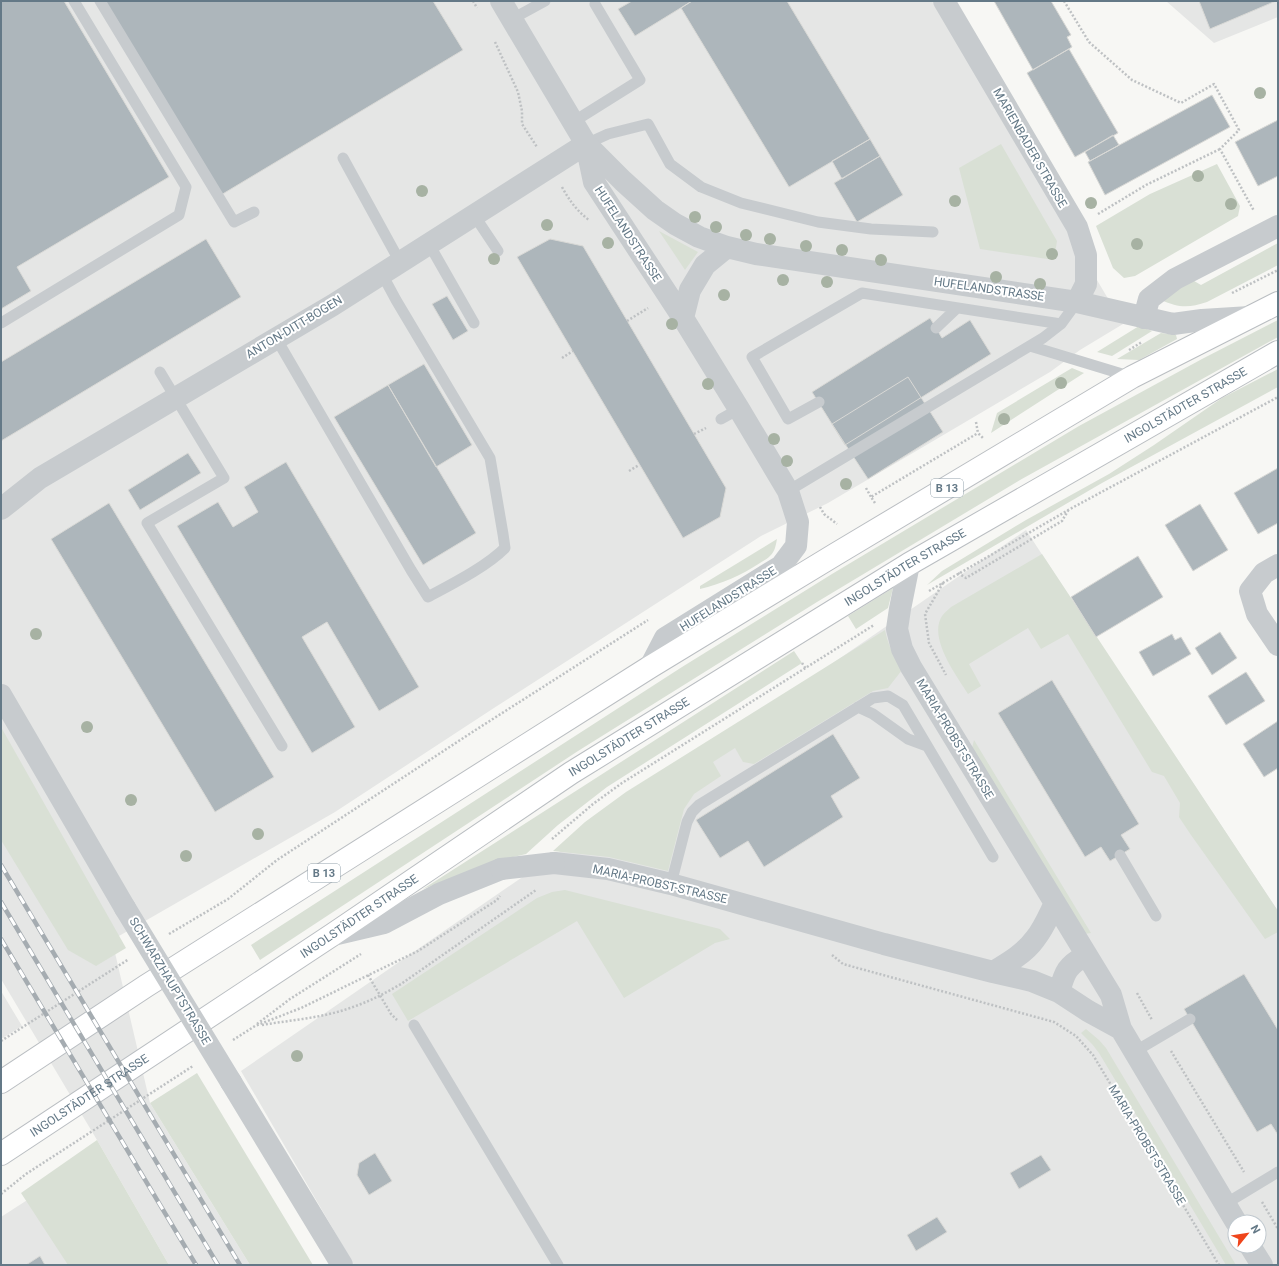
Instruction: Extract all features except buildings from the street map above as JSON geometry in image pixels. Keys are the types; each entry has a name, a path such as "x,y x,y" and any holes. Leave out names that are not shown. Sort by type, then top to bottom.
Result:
{"main road":[{"name":"B 13","path":"1,1082 159,977 650,668 843,550 1132,378 1278,303"},
{"name":"INGOLSTÄDTER STRASSE","path":"1,1154 332,935 571,773 909,564 1278,352"}],"street":[{"name":"MARIENBADER STRASSE","path":"944,1 1077,227 1086,255 1086,284 1077,302"},
{"name":"HUFELANDSTRASSE","path":"506,10 586,144 655,210 675,224 699,237 727,247 756,254 1077,302 1173,324 1202,320 1250,317"},
{"name":"HUFELANDSTRASSE","path":"586,144 594,182 683,318 730,414 788,491 798,522 796,546 781,566 665,638 650,668"},
{"name":"ANTON-DITT-BOGEN","path":"1,508 40,478 382,274 586,144"},
{"path":"1144,318 1149,299 1175,279 1272,229"},
{"path":"683,318 690,290 705,265 727,247"},
{"name":"MARIA-PROBST-STRASSE","path":"909,564 897,629 902,649 911,667 1111,995 1121,1029 1231,1214"},
{"path":"1278,565 1264,573 1250,591 1257,614 1278,645"},
{"name":"SCHWARZHAUPTSTRASSE","path":"1,695 125,908 342,1265"},
{"name":"MARIA-PROBST-STRASSE","path":"332,935 384,923 439,894 502,869 554,863 608,869 671,884 884,944 1032,981 1059,992 1088,1011 1121,1029"},
{"path":"993,972 1016,957 1034,940 1055,903"},
{"path":"1059,992 1067,969 1075,961 1086,955"},
{"path":"1255,1254 1262,1265"}],"lane":[{"path":"1,323 179,215 186,187 74,1"},
{"path":"100,1 234,222 254,212"},
{"path":"506,10 545,1"},
{"path":"574,122 640,80 595,4"},
{"path":"586,144 608,134 648,124 670,164 701,187 741,203 818,222 871,230 933,232"},
{"path":"343,158 400,262"},
{"path":"474,215 498,251"},
{"path":"429,244 474,322"},
{"path":"276,338 428,597 496,557 504,548 504,534 490,458 382,274"},
{"path":"818,402 788,419 752,357 862,293 1061,324"},
{"path":"788,491 1043,338 1061,324 1077,302"},
{"path":"936,328 957,308"},
{"path":"1030,346 1132,378"},
{"path":"160,372 224,478 147,523 282,746"},
{"path":"671,884 687,822 692,812 699,805 873,698 888,696 903,705 993,857"},
{"path":"858,707 873,714 908,739 927,746"},
{"path":"1120,855 1156,916"},
{"path":"1134,1052 1190,1019"},
{"path":"414,1025 558,1265"},
{"path":"1225,1204 1278,1172"}],"path":[{"path":"1064,1 1089,42 1132,80 1181,103 1214,84 1239,130 1220,148 1146,185 1077,227"},
{"path":"1220,148 1272,229"},
{"path":"627,321 652,306"},
{"path":"562,358 573,352"},
{"path":"976,422 978,433 985,440"},
{"path":"871,497 978,433"},
{"path":"629,471 639,465"},
{"path":"866,488 877,507"},
{"path":"958,573 966,578 1062,521 1070,508"},
{"path":"169,934 228,899 277,860 474,731 648,620"},
{"path":"802,663 806,669"},
{"path":"255,1026 322,1016 350,1008 380,996 401,984 542,886"},
{"path":"229,1042 255,1026 301,1008 418,951 497,900"},
{"path":"1,1041 136,956"},
{"path":"368,975 391,1014 403,1026 414,1025"},
{"name":"MARIA-PROBST-STRASSE","path":"1067,1031 1076,1036 1093,1055 1219,1265"},
{"path":"1,1194 26,1174 196,1064"}],"shaded area":[{"path":"1,1 932,1 1123,324 1080,350 1050,372 828,503 761,536 335,812 112,940 150,1103 250,1265 169,1265 97,1140 1,979"},
{"path":"1166,1 1278,1 1278,17 1214,43"},
{"path":"1001,144 1057,241 1054,260 980,249 959,168"},
{"path":"1217,164 1240,206 1238,216 1135,276 1124,278 1113,268 1096,226 1150,194"},
{"path":"659,231 698,252 685,270"},
{"path":"1278,243 1278,265 1207,302 1189,306 1179,306 1161,300 1189,278 1201,285"},
{"path":"1278,320 1278,337 1020,480 817,602 578,751 260,960 251,945 682,667 832,574 1079,426 1202,359"},
{"path":"1139,326 1152,331 1112,356 1097,352"},
{"path":"1161,333 1176,335 1177,339 1139,360 1117,359"},
{"path":"1072,368 1084,373 991,433 997,413"},
{"path":"1278,369 1278,387 1102,483 927,585 942,571 1026,520 1109,474 1222,398"},
{"path":"1026,530 1278,911 1278,1265 354,1265 241,1071"},
{"path":"777,539 773,552 765,560 731,579 700,589 700,586"},
{"path":"1042,554 1278,911 1278,932 1265,939 1191,835 1179,817 1180,803 1164,776 1152,772 1068,634 1041,649 1028,628 969,664 981,686 968,694 957,677 945,656 938,635 942,616 951,607"},
{"path":"893,588 888,608 856,629 848,616"},
{"path":"885,630 892,651 902,670 888,688 873,691 754,764 743,762 735,748 713,762 721,776 694,794 684,809 668,871 609,857 553,851 585,822 626,792"},
{"path":"794,651 802,663 607,787 558,825 526,854 496,861 423,889"},
{"path":"1,727 126,948 96,966 68,950 1,840"},
{"path":"974,740 1091,933 1084,934 972,748"},
{"path":"565,890 720,929 730,939 715,943 624,998 577,921 408,1021 392,994 537,898 552,892"},
{"path":"1,991 22,1026 1,1039"},
{"path":"1086,1029 1106,1048 1227,1250 1227,1254 1229,1254 1236,1265 1226,1265 1099,1053 1081,1033"},
{"path":"197,1073 313,1265 250,1265 150,1103"},
{"path":"97,1140 169,1265 68,1265 21,1193"},
{"path":"83,1164 140,1265 1,1265 1,1217"}],"railway":[{"path":"1,865 240,1265"},
{"path":"1,902 218,1265"},
{"path":"1,939 196,1265"}]}
